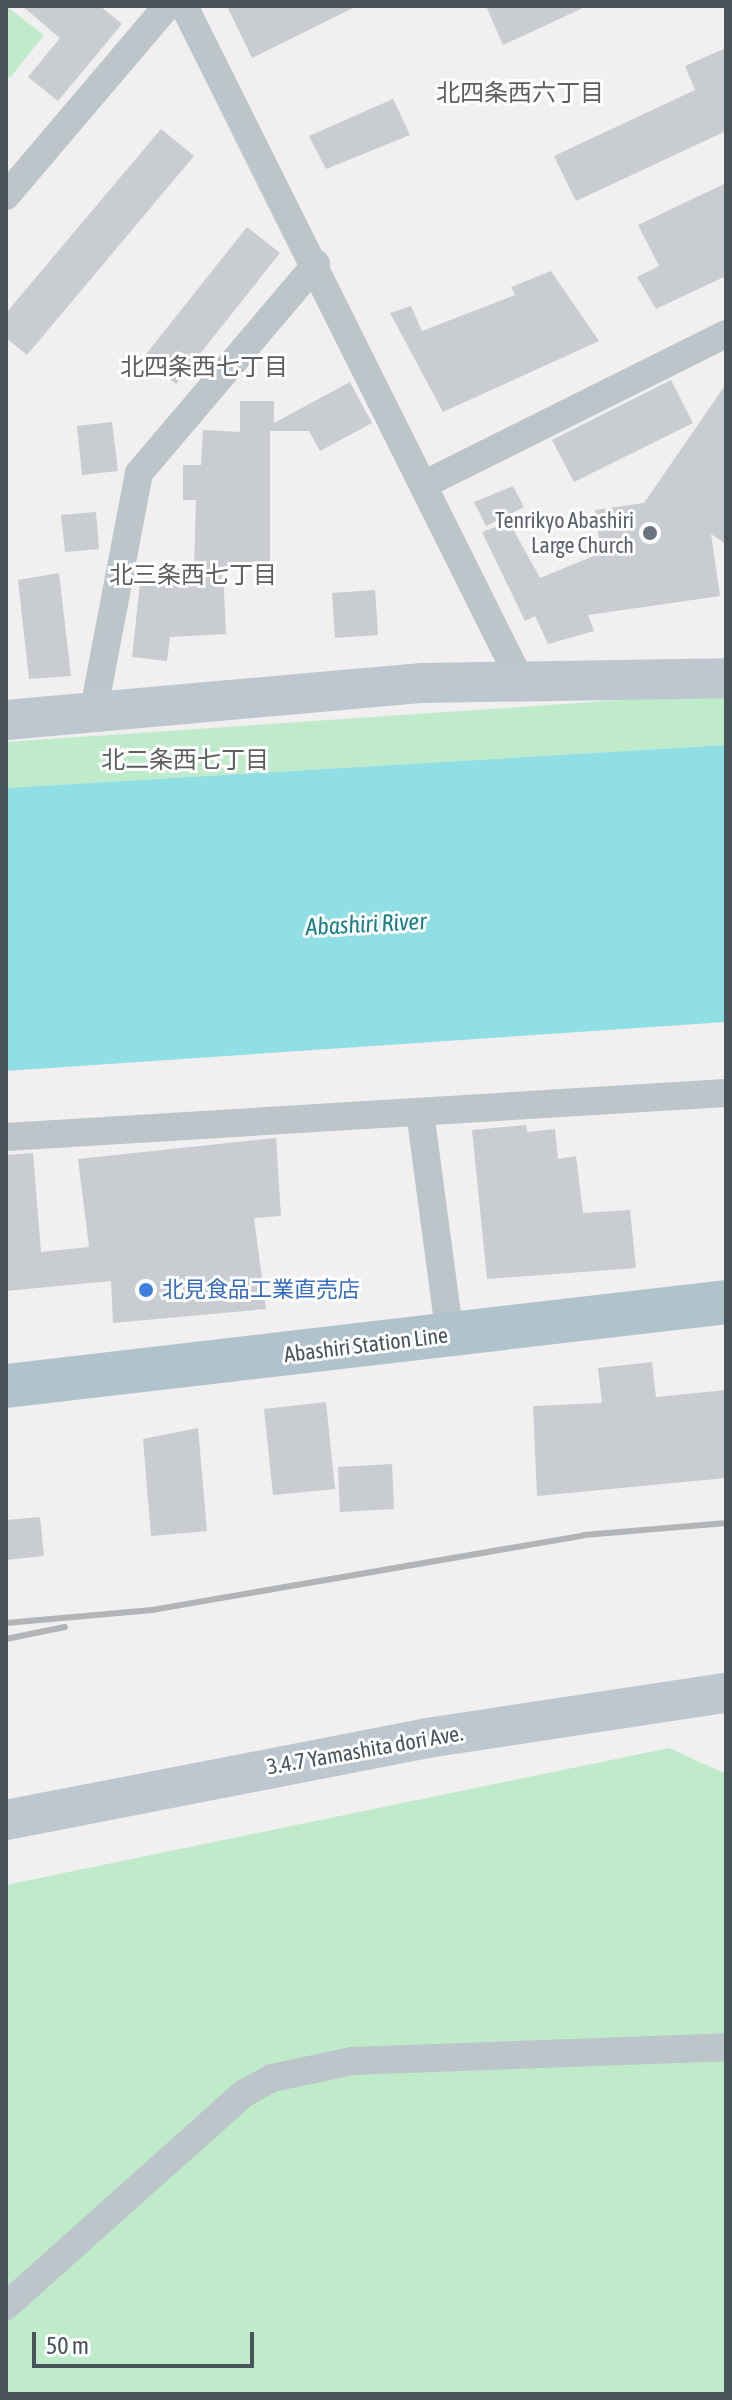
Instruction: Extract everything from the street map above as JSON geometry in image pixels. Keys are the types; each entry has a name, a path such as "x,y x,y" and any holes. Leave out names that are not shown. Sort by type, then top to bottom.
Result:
{"main road":[{"name":"Abashiri Station Line","path":"6,1386 726,1302"}],"street":[{"path":"8,189 167,6"},
{"path":"184,6 316,264 519,678"},
{"path":"93,714 139,473 316,264"},
{"path":"425,484 726,334"},
{"path":"6,720 519,678 726,678"},
{"path":"6,1137 726,1093"},
{"path":"420,1112 450,1336"},
{"name":"3.4.7 Yamashita dori Ave.","path":"6,1820 413,1740 726,1693"},
{"path":"6,2306 243,2094 272,2078 352,2061 726,2047"}],"green space":[{"path":"6,6 44,35 10,78 6,75"},
{"path":"726,693 726,745 6,788 6,742"},
{"path":"669,1748 726,1774 726,2394 6,2394 6,1885"}],"water":[{"name":"Abashiri River","path":"726,745 726,1022 6,1071 6,788"}],"building":[{"path":"22,6 100,6 122,24 58,101 28,77 60,38"},
{"path":"227,6 357,6 252,58"},
{"path":"486,6 587,6 503,45"},
{"path":"726,48 726,131 576,201 554,156 695,90 685,66"},
{"path":"393,99 410,135 326,169 309,136"},
{"path":"161,129 194,156 27,355 6,338 6,313"},
{"path":"726,183 726,276 656,309 637,277 659,266 638,225"},
{"path":"247,227 280,253 176,384 143,358"},
{"path":"551,271 599,341 443,412 390,313 411,306 422,331 515,295 511,287"},
{"path":"671,380 693,423 574,482 552,440"},
{"path":"350,382 372,423 320,451 309,431 270,431 270,570 223,570 226,634 170,637 167,661 132,657 142,565 194,571 196,500 183,500 183,465 201,465 203,430 240,432 240,401 274,401 274,423"},
{"path":"726,384 726,544 711,534 720,596 588,615 594,631 548,644 535,616 525,621 482,532 509,522 540,578 601,553 595,510 644,503"},
{"path":"112,422 118,471 82,475 77,426"},
{"path":"513,486 524,507 486,526 474,502"},
{"path":"96,512 99,549 65,552 61,515"},
{"path":"59,573 71,676 29,679 18,580"},
{"path":"375,590 378,635 335,638 332,593"},
{"path":"526,1125 527,1132 555,1129 558,1159 576,1156 583,1213 630,1210 636,1268 487,1279 472,1130"},
{"path":"276,1138 281,1216 254,1218 266,1309 113,1323 111,1281 6,1291 6,1155 33,1153 41,1252 89,1247 78,1159"},
{"path":"652,1362 656,1397 726,1390 726,1478 537,1496 533,1406 602,1403 598,1368"},
{"path":"326,1402 335,1489 273,1495 264,1409"},
{"path":"198,1428 207,1531 151,1536 143,1439"},
{"path":"392,1464 394,1509 340,1512 338,1467"},
{"path":"40,1517 44,1556 6,1560 6,1520"}],"railway":[{"path":"6,1623 152,1610 584,1535 726,1523"},
{"path":"6,1639 65,1627"}],"place":[{"name":"Tenrikyo Abashiri Large Church","path":"650,533"},
{"name":"北見食品工業直売店","path":"146,1290"}],"district":[{"name":"北四条西六丁目","path":"520,93"},
{"name":"北四条西七丁目","path":"204,367"},
{"name":"北三条西七丁目","path":"193,575"},
{"name":"北二条西七丁目","path":"185,760"}]}
